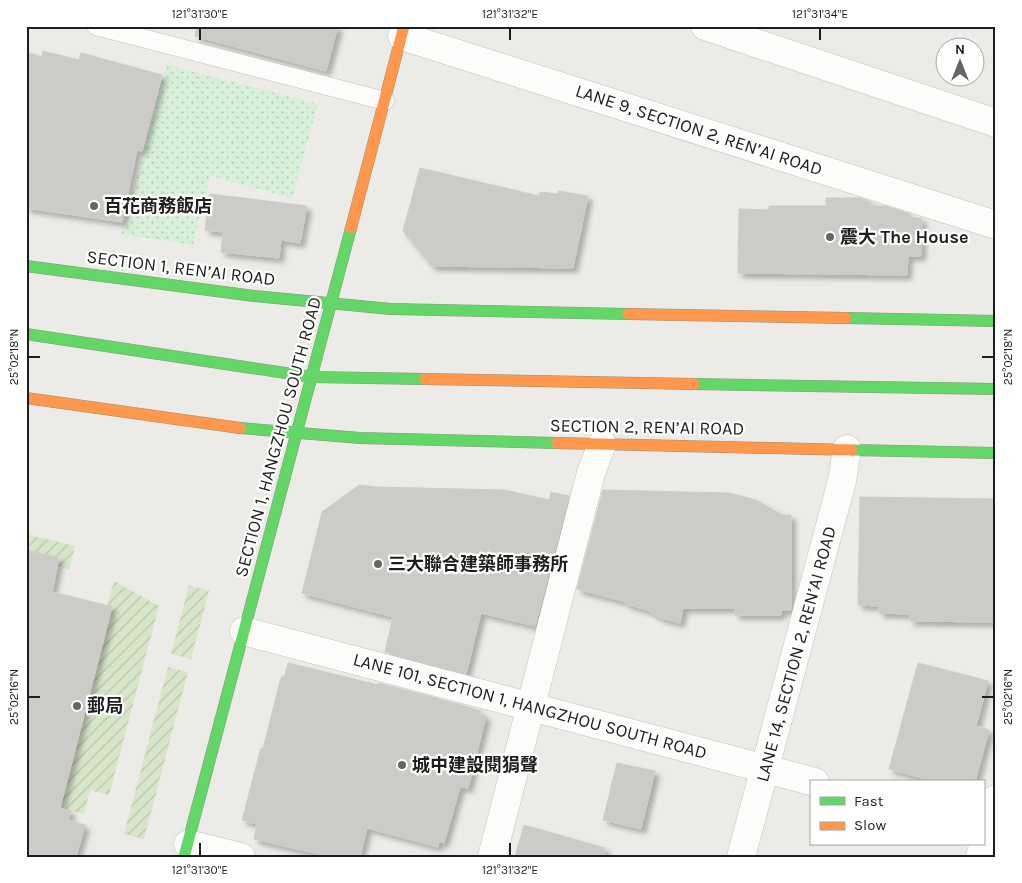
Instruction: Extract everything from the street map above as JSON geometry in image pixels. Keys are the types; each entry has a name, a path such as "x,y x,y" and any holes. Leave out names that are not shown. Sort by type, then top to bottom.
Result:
{"main road":[{"name":"SECTION 1, HANGZHOU SOUTH ROAD","path":"186,850 403,31"},
{"name":"SECTION 1, REN’AI ROAD","path":"26,266 330,305"},
{"path":"330,305 411,310 996,321"},
{"path":"26,334 312,377 996,389"},
{"path":"26,398 236,428 297,434"},
{"name":"SECTION 2, REN’AI ROAD","path":"297,434 602,444 996,453"}],"street":[{"path":"705,26 996,123"},
{"name":"LANE 9, SECTION 2, REN’AI ROAD","path":"403,31 996,225"},
{"path":"492,857 591,472 602,444"},
{"name":"LANE 14, SECTION 2, REN’AI ROAD","path":"741,857 842,481 847,449"},
{"name":"LANE 101, SECTION 1, HANGZHOU SOUTH ROAD","path":"244,631 810,781"},
{"path":"984,844 996,798"},
{"path":"186,850 241,857"}],"lane":[{"path":"96,26 385,101"}],"green space":[{"path":"167,65 318,104 292,198 210,176 193,245 121,234"},
{"path":"26,534 75,546 69,569 58,566 59,558 26,550"},
{"path":"114,581 159,606 109,795 90,790 84,814 28,799 65,791 112,608 107,606"},
{"path":"189,585 209,591 191,659 171,654"},
{"path":"168,667 188,672 144,839 124,834"}],"building":[{"path":"197,26 338,26 326,71 195,36"},
{"path":"43,51 79,60 81,53 162,75 142,151 137,150 122,222 26,208 26,52 42,57"},
{"path":"420,168 539,196 540,192 558,194 558,191 588,196 573,268 432,266 403,231"},
{"path":"210,194 307,206 300,243 281,240 279,258 221,252 223,232 205,230"},
{"name":"震大 The House","path":"826,198 860,198 871,202 871,206 886,206 910,214 910,218 922,218 921,256 908,256 907,275 738,273 739,209 769,210 769,206 826,206"},
{"path":"359,485 504,490 549,500 551,492 569,496 535,626 481,613 466,674 385,652 393,617 302,593 322,512"},
{"path":"603,490 728,493 756,500 782,515 791,515 791,610 781,610 781,615 735,615 735,608 683,608 680,623 661,618 647,610 626,604 626,602 577,589"},
{"path":"860,497 996,499 996,622 910,621 910,614 879,613 879,606 858,605"},
{"path":"26,550 59,558 52,592 112,607 60,808 71,811 68,820 85,825 76,857 26,857"},
{"name":"城中建設閱狷聲","path":"288,663 378,685 379,683 458,704 481,711 479,714 486,716 468,788 460,787 444,843 439,841 438,847 367,828 360,857 331,857 254,839 257,824 242,820 281,678 285,675"},
{"path":"918,663 988,681 976,726 989,730 976,780 930,780 889,769"},
{"path":"617,763 655,771 641,829 603,820"},
{"path":"524,825 605,848 604,857 515,857"}],"traffic: fast":[{"path":"184,857 351,228"},
{"path":"26,266 254,296 391,309 628,314"},
{"path":"846,318 996,321"},
{"path":"26,334 312,377 425,379"},
{"path":"694,384 996,389"},
{"path":"240,428 360,438 557,443"},
{"path":"852,450 996,453"}],"traffic: slow":[{"path":"351,228 404,26"},
{"path":"628,314 846,318"},
{"path":"425,379 694,384"},
{"path":"26,398 240,428"},
{"path":"557,443 852,450"}],"place":[{"name":"百花商務飯店","path":"94,206"},
{"name":"震大 The House","path":"830,237"},
{"name":"三大聯合建築師事務所","path":"378,564"},
{"name":"郵局","path":"77,706"},
{"name":"城中建設閱狷聲","path":"402,765"}]}
